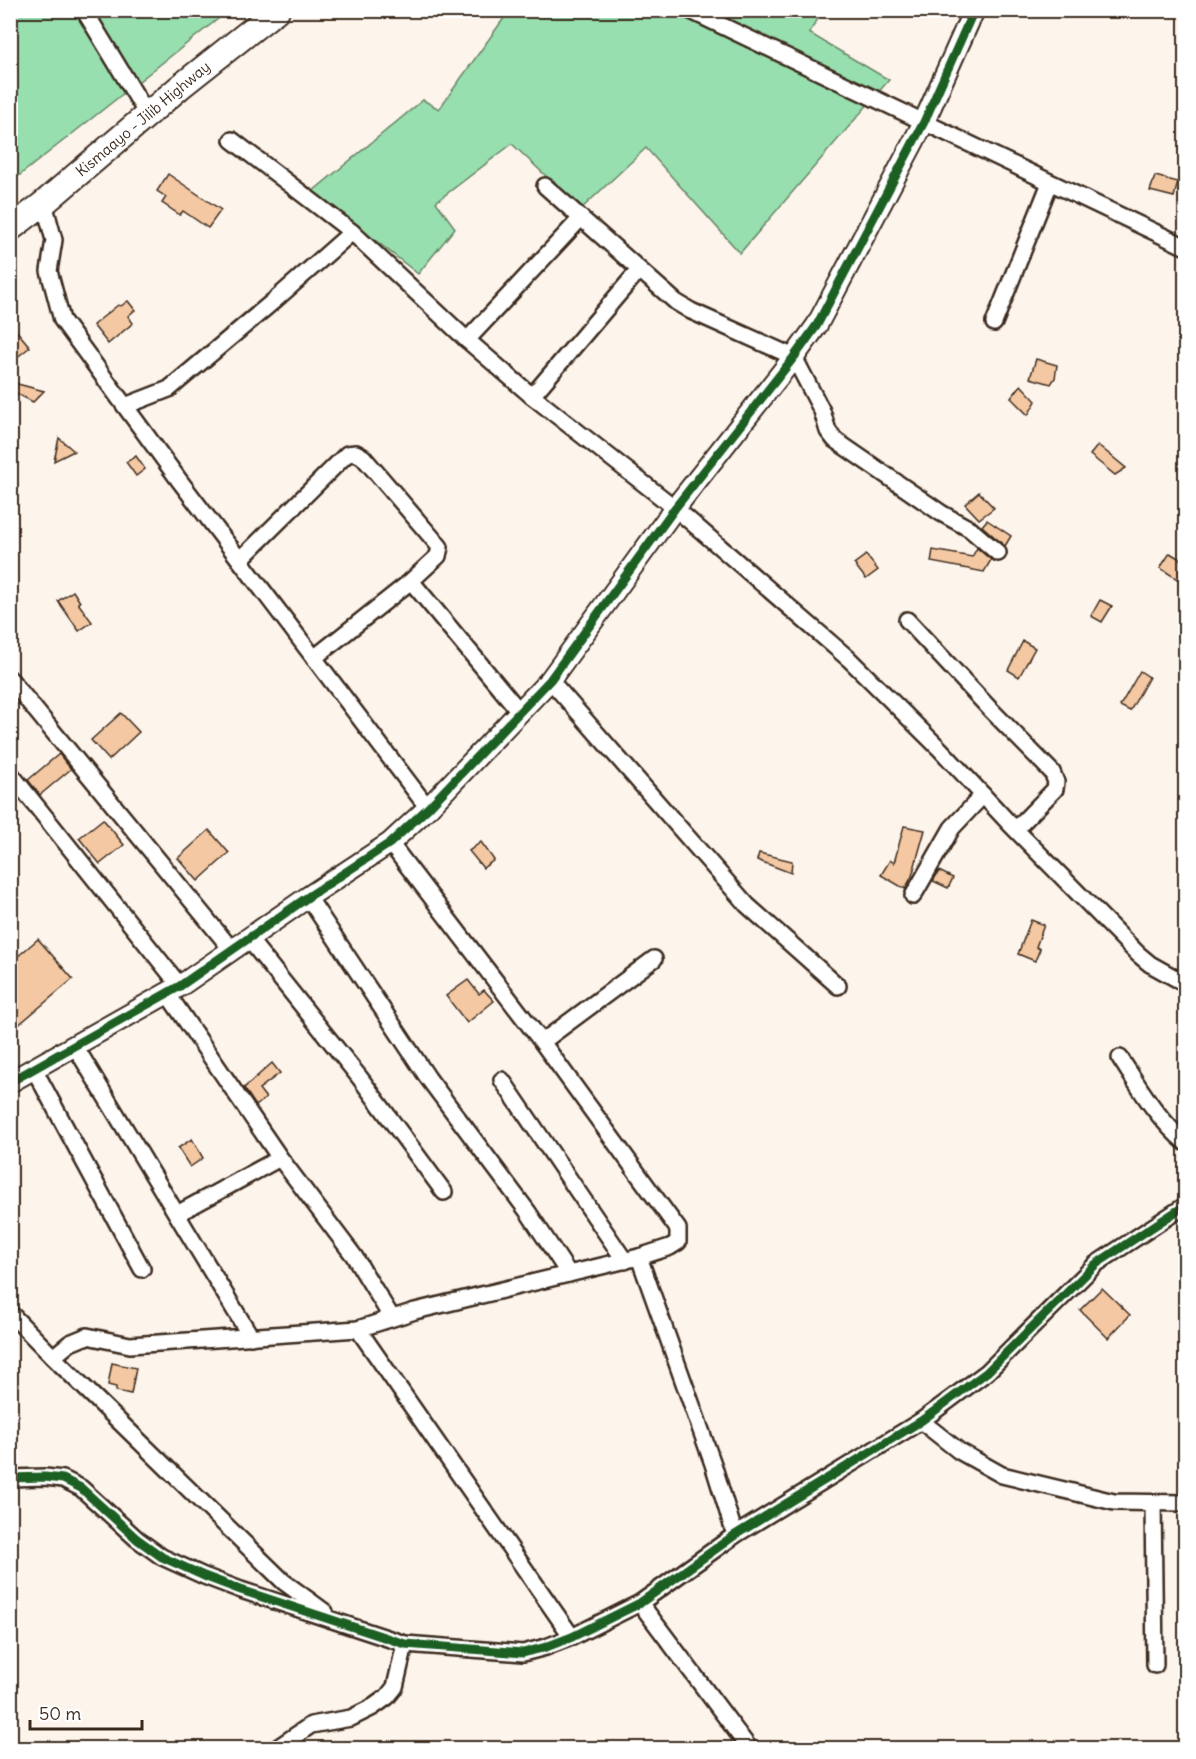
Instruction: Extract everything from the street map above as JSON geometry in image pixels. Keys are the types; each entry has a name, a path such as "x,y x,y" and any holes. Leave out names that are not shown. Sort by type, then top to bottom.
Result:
{"main road":[{"name":"Kismaayo - Jilib Highway","path":"10,229 44,203 147,114 277,10"}],"street":[{"path":"84,10 147,114"},
{"path":"689,10 1185,248"},
{"path":"10,1082 174,989 390,843 428,808 550,680 675,508 817,325 924,122 974,10"},
{"path":"231,140 352,232 467,340 532,396 675,508 849,658 1138,954 1150,964 1185,984"},
{"path":"994,323 1050,183"},
{"path":"545,186 676,302 691,311 794,357 822,411 828,431 835,440 940,513 970,529 998,552"},
{"path":"44,203 54,240 49,271 62,320 428,808"},
{"path":"467,340 581,218"},
{"path":"125,406 169,389 268,307 352,232"},
{"path":"532,396 639,270"},
{"path":"240,560 347,454 356,453 363,457 440,548 438,556 411,580 314,658"},
{"path":"411,580 520,712"},
{"path":"907,620 990,710 1052,772 1056,782 1055,789 1016,829"},
{"path":"10,679 240,944 360,1078 444,1192"},
{"path":"550,680 747,905 838,986"},
{"path":"10,773 174,989 280,1158 354,1256 392,1318"},
{"path":"913,896 952,828 983,795"},
{"path":"53,1357 70,1343 87,1336 130,1345 358,1329 392,1318 632,1259 670,1247 678,1242 678,1229 542,1042 390,843"},
{"path":"308,897 428,1078 528,1212 569,1274"},
{"path":"542,1042 654,959"},
{"path":"75,1046 252,1337"},
{"path":"1120,1058 1174,1134 1185,1143"},
{"path":"34,1069 142,1269"},
{"path":"502,1080 632,1259 713,1464 735,1535"},
{"path":"177,1214 280,1158"},
{"path":"10,1478 63,1479 81,1488 137,1539 162,1557 204,1576 405,1644 523,1653 572,1637 640,1603 735,1535 921,1421 987,1372 1096,1264 1185,1205"},
{"path":"10,1312 53,1357 284,1582 338,1621"},
{"path":"358,1329 572,1637"},
{"path":"921,1421 958,1451 1002,1475 1114,1502 1185,1503"},
{"path":"1153,1503 1155,1665"},
{"path":"640,1603 749,1749"},
{"path":"277,1749 311,1725 351,1718 387,1697 395,1687 405,1644"}],"green space":[{"path":"11,11 228,11 11,182"},
{"path":"509,11 823,11 809,33 889,80 740,253 646,148 581,209 512,144 436,202 455,228 418,274 313,191 423,100 439,109"}],"building":[{"path":"168,174 221,210 208,228 183,211 180,215 162,203 166,197 157,191"},
{"path":"1155,176 1178,182 1174,197 1150,191"},
{"path":"128,301 135,310 128,316 133,323 108,344 93,325 118,305 121,306"},
{"path":"10,323 30,347 10,363"},
{"path":"1036,359 1057,365 1055,378 1051,384 1030,378"},
{"path":"10,382 44,391 33,402 10,390"},
{"path":"1021,385 1036,401 1028,415 1011,398"},
{"path":"59,438 74,451 54,461"},
{"path":"1098,445 1126,468 1115,475 1090,455"},
{"path":"136,456 145,469 136,476 126,462"},
{"path":"979,492 994,508 979,519 965,504"},
{"path":"987,520 1011,536 1005,546 982,526"},
{"path":"977,548 991,560 984,572 931,562 933,550 972,557"},
{"path":"1170,553 1185,562 1185,584 1160,568"},
{"path":"866,555 878,570 866,579 854,564"},
{"path":"73,591 80,602 78,603 92,622 79,631 58,601"},
{"path":"1100,600 1112,606 1102,622 1091,616"},
{"path":"1023,641 1035,648 1019,677 1008,670"},
{"path":"1140,671 1149,677 1130,711 1120,706"},
{"path":"121,713 139,732 109,760 91,740"},
{"path":"59,754 71,769 40,795 28,780"},
{"path":"103,819 124,845 100,864 79,838"},
{"path":"904,826 925,830 912,876 905,889 881,875 890,860 894,863"},
{"path":"209,830 229,853 198,881 178,858"},
{"path":"481,842 494,860 483,868 469,851"},
{"path":"759,853 792,861 791,873 757,860"},
{"path":"939,871 953,878 948,888 933,881"},
{"path":"1031,920 1044,925 1036,947 1040,949 1035,961 1018,954"},
{"path":"38,939 73,979 10,1032 10,963"},
{"path":"468,980 479,994 484,990 494,1001 467,1023 446,996"},
{"path":"272,1063 280,1073 259,1089 266,1098 256,1106 244,1088"},
{"path":"192,1139 203,1158 190,1167 178,1148"},
{"path":"1102,1288 1130,1315 1108,1338 1080,1310"},
{"path":"112,1363 136,1368 131,1394 116,1391 116,1387 108,1385"}],"cycle path":[{"path":"10,1082 180,986 390,843 428,808 550,680 675,508 817,325 924,122 974,10"},
{"path":"10,1478 63,1479 81,1488 137,1539 162,1557 241,1590 405,1644 523,1653 572,1637 640,1603 735,1535 921,1421 987,1372 1096,1264 1186,1205"}]}
